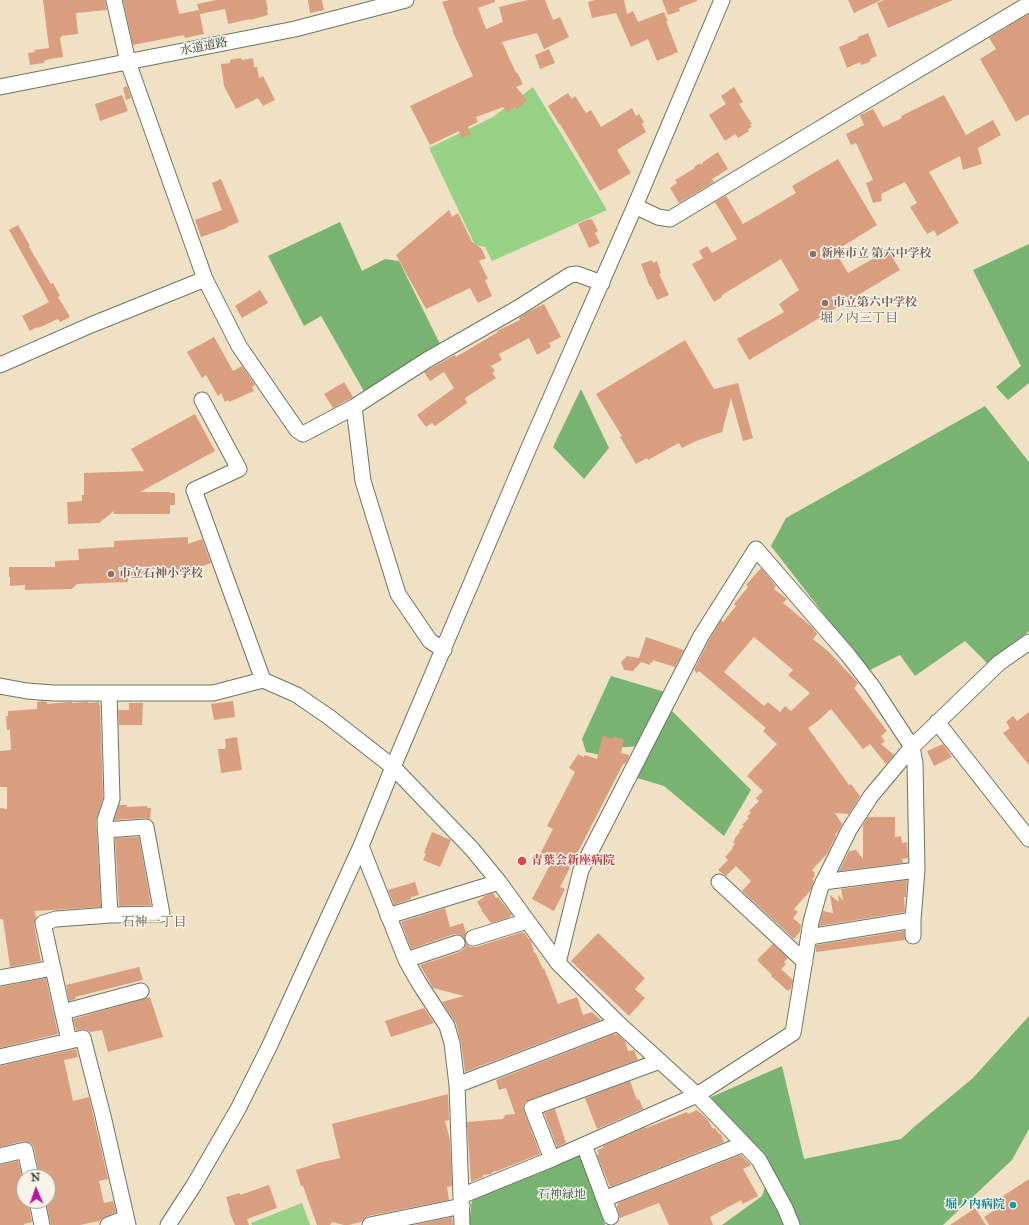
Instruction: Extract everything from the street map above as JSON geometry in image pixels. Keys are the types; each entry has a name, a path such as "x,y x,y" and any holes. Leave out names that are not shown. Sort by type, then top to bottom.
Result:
{"street":[{"path":"114,0 128,62 205,279 240,346 297,430 303,434 354,407 427,360 518,308 570,275 576,274 602,283"},
{"name":"水道道路","path":"0,87 296,29 406,0"},
{"path":"168,1225 194,1185 242,1102 269,1047 361,846 530,445 602,283 722,0"},
{"path":"635,206 658,217 670,219 1027,4"},
{"path":"0,365 91,325 205,279"},
{"path":"202,400 239,469 194,490 263,680"},
{"path":"354,407 363,481 398,594 430,641 444,650"},
{"path":"558,963 581,870 701,636 756,549 848,655 872,686 912,747 915,763 917,870 912,920 913,936"},
{"path":"370,1225 461,1201 697,1095 793,1033 811,922 820,889 849,830 871,796 912,747 999,664 1029,642"},
{"path":"0,686 27,691 46,692 213,693 263,680 297,695 329,717 393,767 472,849 499,882 558,963 618,1023 697,1095 759,1160 785,1208 792,1225"},
{"path":"109,693 112,799 105,820 105,830 110,915"},
{"path":"937,722 1029,839"},
{"path":"69,1041 43,923 56,919 110,915 162,914 146,827 105,830"},
{"path":"361,846 406,960 419,984 447,1026 452,1043 457,1085 462,1225"},
{"path":"823,882 917,870"},
{"path":"388,916 499,882"},
{"path":"719,882 805,962"},
{"path":"809,937 912,920"},
{"path":"473,938 527,921"},
{"path":"406,960 457,943"},
{"path":"0,978 53,968"},
{"path":"63,1012 141,991"},
{"path":"457,1085 618,1023"},
{"path":"0,1057 83,1038 103,1116 127,1221 108,1225"},
{"path":"552,1159 532,1108 660,1061"},
{"path":"604,1199 744,1144"},
{"path":"584,1145 611,1217"},
{"path":"0,1156 25,1150 30,1169"},
{"path":"39,1209 42,1225"}],"green space":[{"path":"533,87 607,210 492,261 485,247 475,245 429,148 493,117"},
{"path":"340,222 362,271 385,259 399,261 440,344 365,393 321,316 304,326 268,256"},
{"path":"1029,244 1029,383 1008,400 996,387 1021,366 973,270"},
{"path":"581,389 609,448 584,479 553,447"},
{"path":"985,406 1029,462 1029,631 989,665 965,641 915,676 900,655 868,671 771,546 786,518"},
{"path":"611,676 668,693 641,746 612,748 601,755 586,752 582,739"},
{"path":"671,710 751,790 724,836 664,786 634,777"},
{"path":"1029,1016 1029,1129 1012,1160 943,1225 722,1225 762,1196 771,1170 709,1098 782,1066 804,1159 901,1139 973,1078"},
{"name":"石神緑地","path":"580,1155 605,1225 469,1225 472,1199"},
{"path":"302,1203 310,1225 252,1225 251,1223"}],"building":[{"path":"43,0 105,0 107,10 76,13 78,34 61,36 62,37 60,38 63,57 50,59 44,61 44,63 30,65 28,53 35,52 34,50 49,48"},
{"path":"123,0 176,0 179,14 199,10 204,34 185,38 184,35 133,45"},
{"path":"216,0 266,0 268,15 228,24 225,9 200,14 197,4"},
{"path":"308,0 322,0 324,10 310,13"},
{"path":"449,0 495,0 495,2 478,8 486,29 503,22 499,7 528,0 545,0 553,20 560,17 569,37 544,49 537,33 502,42 516,73 517,72 523,84 516,87 527,100 517,109 515,106 508,113 503,107 476,117 478,122 468,127 471,134 462,138 459,131 430,145 410,106 473,76 452,30 442,2"},
{"path":"595,0 624,0 627,14 633,11 638,22 664,12 678,52 657,61 648,39 631,47 616,13 592,18 588,2"},
{"path":"662,0 697,1 679,8 680,11 668,15"},
{"path":"848,0 881,0 854,13"},
{"path":"884,0 953,0 888,28 877,3"},
{"path":"1029,14 1029,114 1016,122 980,59 996,49 989,38"},
{"path":"868,33 877,56 870,59 870,62 861,65 860,62 847,68 839,47"},
{"path":"549,49 555,63 540,69 535,55"},
{"path":"241,58 242,60 253,58 254,67 257,67 259,78 263,76 275,100 263,106 258,98 236,109 224,86 221,64 230,63 230,60"},
{"path":"127,86 131,98 126,100 123,88"},
{"path":"734,87 743,102 739,104 752,124 750,125 752,127 748,129 749,131 738,138 735,134 725,141 709,115 726,104 721,96"},
{"path":"568,93 572,99 575,96 586,113 591,110 601,127 632,108 636,116 639,114 644,122 642,124 646,132 617,150 631,173 600,191 548,106"},
{"path":"122,95 128,111 100,121 95,104"},
{"path":"944,95 966,135 993,120 1001,135 978,148 982,164 963,170 960,156 929,172 959,223 937,236 934,230 927,234 910,207 917,203 905,182 881,194 882,201 873,203 866,183 873,180 856,143 851,145 846,134 864,125 860,115 873,109 883,127 902,118 901,116"},
{"path":"718,152 728,169 712,179 714,182 679,203 670,188 677,183 675,180 695,168 694,167 700,163 701,165"},
{"path":"838,159 877,225 835,251 848,273 888,250 900,270 749,360 737,339 784,312 779,304 799,290 781,259 722,295 722,297 714,302 692,264 703,258 699,251 707,246 712,253 737,239 715,202 726,196 743,224 796,193 792,186"},
{"path":"221,179 239,222 201,237 195,220 222,210 212,183"},
{"path":"449,210 452,217 458,213 472,242 481,248 486,258 479,261 488,279 485,280 492,296 478,303 470,288 426,309 396,255"},
{"path":"592,219 598,231 595,233 600,243 589,248 578,224"},
{"path":"18,225 51,284 53,283 60,296 58,297 70,317 60,322 58,319 30,331 22,316 49,302 9,230"},
{"path":"652,260 653,263 657,261 661,273 659,274 669,295 657,300 641,264"},
{"path":"260,290 268,303 242,318 235,306"},
{"path":"544,304 561,337 549,343 551,347 537,355 529,338 499,354 502,360 491,366 495,371 492,373 496,378 465,398 467,403 435,426 432,423 426,427 417,415 454,388 444,372 430,381 424,372 455,355 456,357 498,332 497,331 520,320 519,318 528,312"},
{"path":"214,337 233,371 242,366 255,385 252,387 254,391 229,402 228,400 225,402 221,393 218,396 206,375 202,378 187,352"},
{"path":"685,340 714,389 738,383 753,438 743,441 731,398 722,432 696,441 682,448 679,443 648,460 647,458 636,464 620,437 622,436 596,394"},
{"path":"344,382 353,397 333,408 324,394"},
{"path":"195,414 215,451 140,492 175,493 175,505 170,505 170,514 114,514 114,511 99,523 68,524 67,502 82,501 82,495 84,495 84,473 144,471 131,449"},
{"path":"188,537 188,544 202,539 211,563 197,568 189,568 189,576 128,577 128,582 77,584 72,589 25,590 25,585 10,586 9,567 55,567 55,561 79,560 78,549 114,547 114,541"},
{"path":"761,568 776,586 774,589 787,599 783,603 812,627 817,634 813,639 829,652 858,683 854,688 887,731 881,736 885,741 881,744 894,755 886,764 870,744 863,749 831,709 808,728 849,785 851,784 860,796 849,814 835,813 842,824 838,832 835,834 836,836 827,854 812,870 815,873 815,876 812,879 814,881 810,891 794,909 798,912 793,918 801,925 800,932 794,939 742,891 751,881 736,866 726,876 718,870 728,860 725,857 735,844 733,842 735,840 734,839 744,826 742,825 749,818 747,816 751,813 749,811 759,801 756,798 763,791 747,776 777,744 763,731 766,728 699,671 697,673 694,670 721,620 723,622 736,606 734,604 748,587 746,585","holes":["754,637 793,670 788,675 810,693 791,711 785,706 780,712 768,702 764,706 724,672"]},
{"path":"646,637 684,650 675,667 653,660 652,663 650,662 650,665 641,662 633,671 624,670 621,662 627,656 639,658"},
{"path":"233,701 235,717 214,720 211,704"},
{"path":"37,702 47,702 47,704 99,702 100,705 103,798 96,820 101,907 35,911 36,918 34,925 41,961 10,967 3,919 0,919 0,808 7,809 7,787 0,787 0,751 11,750 10,730 7,730 6,716 8,716 8,711 37,709"},
{"path":"129,703 143,703 142,725 119,725 118,710 129,710"},
{"path":"1029,712 1029,765 1003,733 1010,728 1006,722 1013,716 1017,721"},
{"path":"603,735 612,739 613,737 624,739 621,753 629,755 629,757 625,764 623,764 560,887 565,889 554,911 532,899 557,852 539,856 553,829 547,826 575,772 569,768 578,754 583,757 585,755 597,759"},
{"path":"237,737 242,770 221,773 218,749 225,749 225,739"},
{"path":"943,744 952,757 934,766 927,751"},
{"path":"119,805 127,805 127,807 147,806 147,808 151,808 150,819 114,820"},
{"path":"868,817 895,817 895,837 901,836 902,843 907,842 908,858 902,859 903,863 839,871 849,851 856,850 863,859 863,825"},
{"path":"432,832 451,840 440,867 423,860"},
{"path":"139,837 151,905 119,906 115,838"},
{"path":"907,880 906,897 904,897 905,912 819,926 823,911 833,913 830,895 839,902 838,895 843,900 841,889"},
{"path":"415,882 419,895 394,905 388,890"},
{"path":"493,893 512,915 508,918 491,923 477,902 485,896"},
{"path":"445,908 450,927 463,923 466,933 464,938 459,934 454,934 411,949 401,922"},
{"path":"904,931 905,940 816,952 816,945"},
{"path":"523,932 531,941 534,953 535,952 543,969 544,968 558,1004 577,997 583,1015 592,1012 601,1020 465,1072 461,1042 456,1023 442,1002 464,996 433,988 420,965 460,952 464,949 466,943 470,947 476,947"},
{"path":"598,933 645,978 635,989 645,998 629,1016 571,961"},
{"path":"773,944 788,958 784,962 786,964 781,969 793,980 791,988 788,991 771,976 772,975 757,960"},
{"path":"139,967 143,980 75,997 76,999 69,1001 66,985"},
{"path":"46,978 58,1034 0,1048 0,987"},
{"path":"150,997 163,1037 108,1052 102,1030 90,1032 85,1029 76,1030 73,1019"},
{"path":"424,1008 434,1023 391,1037 385,1021"},
{"path":"617,1034 625,1041 628,1051 634,1050 638,1060 525,1102 523,1106 524,1111 540,1154 492,1172 492,1174 483,1175 483,1177 471,1182 467,1122 503,1119 505,1115 515,1114 506,1088 499,1090 496,1080"},
{"path":"76,1049 78,1057 64,1060 73,1101 89,1097 108,1179 99,1181 104,1203 113,1201 116,1212 99,1221 80,1225 51,1225 48,1209 56,1209 56,1169 38,1169 34,1148 32,1144 28,1142 23,1141 0,1147 0,1066"},
{"path":"630,1081 637,1100 639,1099 643,1109 597,1129 585,1098"},
{"path":"448,1094 449,1120 445,1121 450,1140 452,1186 447,1187 449,1200 368,1216 361,1222 349,1225 332,1222 330,1225 317,1225 296,1170 340,1158 332,1124"},
{"path":"555,1109 566,1143 557,1147 544,1113"},
{"path":"697,1110 708,1120 713,1129 715,1128 719,1134 721,1134 724,1142 610,1187 597,1155 599,1154 597,1150 646,1127 687,1112 688,1114"},
{"path":"741,1155 751,1165 743,1169 758,1196 743,1204 741,1200 710,1217 713,1225 669,1225 659,1203 620,1218 617,1207 618,1203"},
{"path":"18,1161 20,1169 16,1169 16,1209 30,1209 32,1222 24,1225 0,1225 0,1165"},
{"name":"堀ノ内病院","path":"1029,1179 1029,1225 989,1225 984,1217 998,1208 994,1202"},
{"path":"269,1185 277,1208 247,1219 249,1225 235,1225 229,1211 226,1197 240,1193 240,1195"},
{"path":"975,1208 986,1225 950,1225 965,1215"},
{"path":"452,1217 453,1225 414,1225"}],"place":[{"name":"新座市立 第六中学校","path":"813,254"},
{"name":"市立第六中学校","path":"825,303"},
{"name":"市立石神小学校","path":"111,574"},
{"name":"青葉会新座病院","path":"522,861"},
{"name":"堀ノ内病院","path":"1013,1205"}],"district":[{"name":"堀ノ内三丁目","path":"859,319"},
{"name":"石神一丁目","path":"154,923"}]}
